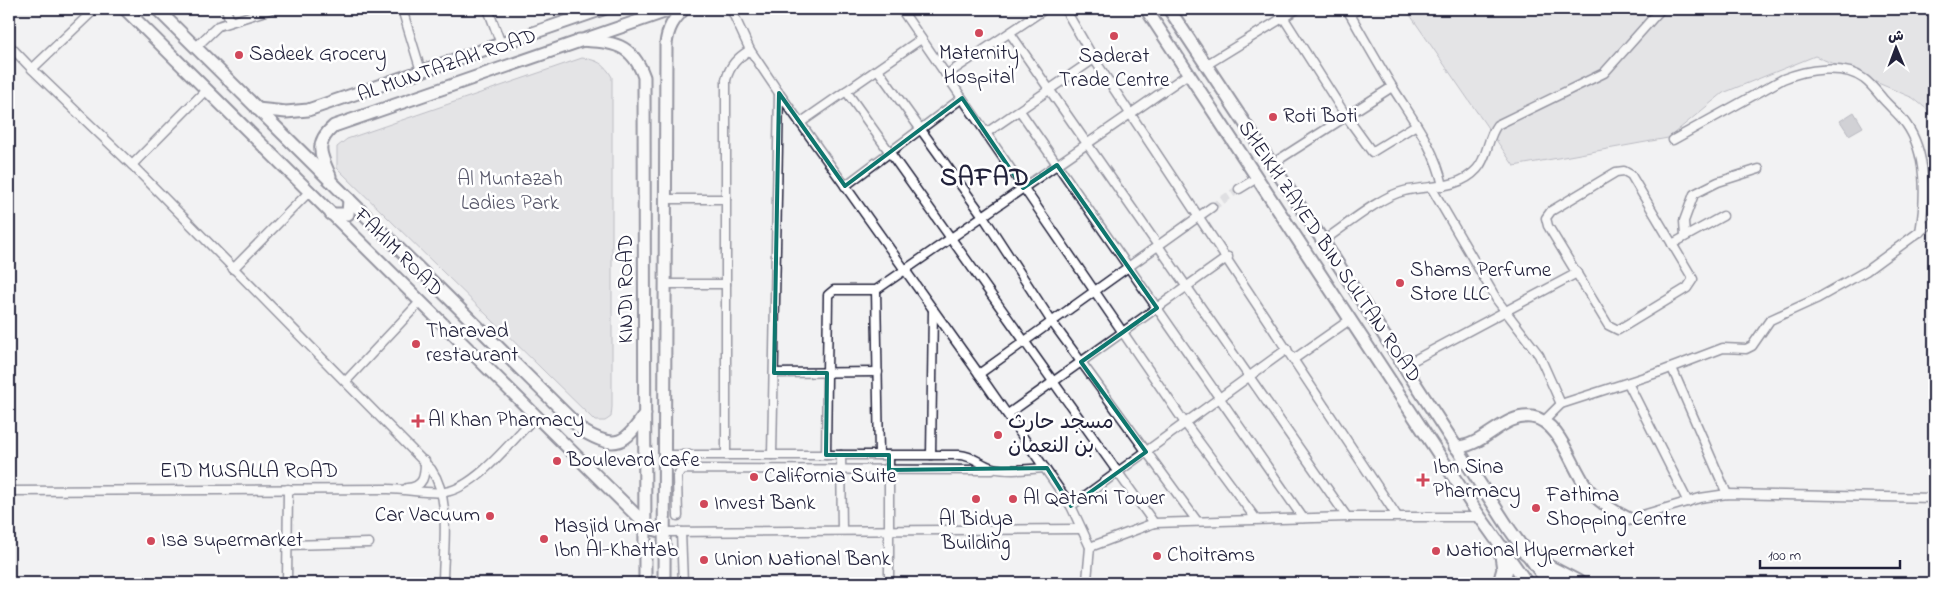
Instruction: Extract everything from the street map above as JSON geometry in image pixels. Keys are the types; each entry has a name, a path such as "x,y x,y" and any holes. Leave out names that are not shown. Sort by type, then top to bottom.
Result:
{"highway":[{"path":"1522,548 1548,568 1577,583"},
{"path":"1501,583 1505,569 1502,549"}],"street":[{"path":"32,69 95,9"},
{"name":"FAHIM ROAD","path":"125,9 645,524"},
{"name":"FAHIM ROAD","path":"157,9 583,431 597,440 620,441 628,438 645,414"},
{"path":"226,9 230,22"},
{"path":"196,47 218,26 272,9"},
{"path":"402,9 421,72"},
{"path":"488,9 501,44"},
{"name":"AL MUNTAZAH ROAD","path":"257,109 303,111 603,9"},
{"name":"AL MUNTAZAH ROAD","path":"345,195 331,178 322,158 322,140 334,126 378,109 673,9"},
{"name":"KINDI ROAD","path":"664,583 666,44 668,30 684,9"},
{"path":"731,9 750,50 778,93 934,309 1071,506 1090,547 1087,580 1082,583"},
{"path":"901,9 1185,423 1256,519"},
{"path":"946,75 1045,9"},
{"path":"1065,9 1094,59 1228,257 1397,516"},
{"name":"SHEIKH ZAYED BIN SULTAN ROAD","path":"1146,9 1480,517 1527,583"},
{"name":"SHEIKH ZAYED BIN SULTAN ROAD","path":"1169,9 1323,241 1455,447 1522,548 1548,583"},
{"path":"1278,9 1346,116 1372,152 1416,125"},
{"path":"1206,65 1297,9"},
{"path":"1359,9 1348,11 1392,87 1431,148 1439,165 1443,186"},
{"path":"1323,241 1394,194 1443,186 1460,181 1477,169 1490,134 1497,125 1604,73 1661,9"},
{"path":"1010,33 1348,517"},
{"path":"800,124 921,39"},
{"name":"KINDI ROAD","path":"580,40 604,42 620,46 632,54 644,77 645,583"},
{"path":"9,45 132,165 425,462 436,476 443,492 443,583"},
{"path":"726,455 726,80 729,68 740,56 750,50"},
{"path":"986,133 1020,112 1094,59"},
{"path":"878,70 983,216 1052,322 1197,521"},
{"path":"1672,140 1783,79 1798,73 1841,71 1854,74 1865,80 1906,124 1913,138 1924,184 1920,232"},
{"path":"826,455 828,295 834,290 876,290 904,268 983,216 1188,74"},
{"path":"1272,164 1392,87"},
{"path":"372,88 369,94 371,103 378,109"},
{"path":"132,165 206,90"},
{"path":"846,91 1154,523"},
{"path":"772,455 778,93"},
{"path":"845,186 962,98"},
{"path":"1020,112 1303,518"},
{"path":"1685,236 1684,221 1694,194 1718,182 1759,169"},
{"path":"1620,170 1631,175 1672,244 1692,274 1690,286 1618,330 1608,326 1548,226 1546,218 1551,211 1620,170"},
{"path":"1239,189 1257,178"},
{"path":"1431,187 1506,312 1539,355 1561,404"},
{"path":"233,269 310,191"},
{"path":"331,214 348,214 345,195"},
{"path":"666,199 726,199"},
{"path":"980,374 1212,207"},
{"path":"1672,244 1723,216"},
{"path":"1544,421 1561,404 1672,368 1723,348 1746,349 1770,320 1818,298 1866,271 1934,222"},
{"path":"1008,414 1228,257"},
{"path":"1403,366 1577,273"},
{"path":"666,284 726,284"},
{"path":"876,290 879,455"},
{"path":"346,381 420,302"},
{"path":"931,455 934,309"},
{"path":"1294,359 1350,318"},
{"path":"1071,506 1287,349"},
{"path":"1672,368 1727,494"},
{"path":"774,373 878,372"},
{"path":"645,384 656,377 661,378 665,385"},
{"path":"1628,383 1688,502"},
{"path":"443,492 461,487 475,477 535,417"},
{"path":"1455,447 1468,446 1515,418 1533,417 1544,421 1556,433 1590,492 1610,508 1629,519 1707,496 1727,494 1934,498"},
{"path":"665,455 966,455 997,469"},
{"path":"841,455 842,530"},
{"path":"889,455 889,583"},
{"path":"399,489 415,488 422,483 425,462"},
{"path":"678,516 677,476 685,469 889,470 1045,468"},
{"path":"287,583 288,489"},
{"name":"EID MUSALLA ROAD","path":"9,491 399,489 415,492 443,492"},
{"path":"1090,547 1154,523 1397,516 1480,517"},
{"path":"645,524 655,530 664,532 1081,530"},
{"path":"681,532 683,583"},
{"path":"288,546 369,544"}],"highlighted area":[{"path":"779,93 845,186 962,98 1023,188 1057,165 1157,308 1081,362 1146,452 1071,506 1047,468 889,470 889,455 826,455 827,373 774,373"}],"green space":[{"path":"1406,9 1934,9 1934,115 1913,98 1815,56 1723,93 1668,138 1514,166"},
{"name":"Al Muntazah Ladies Park","path":"582,58 600,63 612,77 612,407 611,417 605,421 595,421 337,168 337,147 347,139"}],"shaded area":[{"path":"1854,112 1863,127 1849,135 1840,121"}],"tunnel":[{"path":"1212,207 1239,189"}],"place":[{"name":"Maternity Hospital","path":"979,33"},
{"name":"Saderat Trade Centre","path":"1114,36"},
{"name":"Sadeek Grocery","path":"239,55"},
{"name":"Roti Boti","path":"1273,117"},
{"name":"Shams Perfume Store LLC","path":"1400,283"},
{"name":"Tharavad restaurant","path":"416,344"},
{"name":"Al Khan Pharmacy","path":"418,421"},
{"name":"مسجد حارث بن النعمان","path":"998,435"},
{"name":"Boulevard cafe","path":"557,461"},
{"name":"California Suite","path":"754,477"},
{"name":"Ibn Sina Pharmacy","path":"1423,480"},
{"name":"Al Bidya Building","path":"976,499"},
{"name":"Al Qatami Tower","path":"1013,499"},
{"name":"Invest Bank","path":"704,504"},
{"name":"Fathima Shopping Centre","path":"1536,508"},
{"name":"Car Vacuum","path":"490,516"},
{"name":"Masjid Umar Ibn Al-Khattab","path":"544,539"},
{"name":"Isa supermarket","path":"151,541"},
{"name":"National Hypermarket","path":"1436,551"},
{"name":"Choitrams","path":"1157,556"},
{"name":"Union National Bank","path":"704,560"}],"district":[{"name":"SAFAD","path":"985,179"}]}
